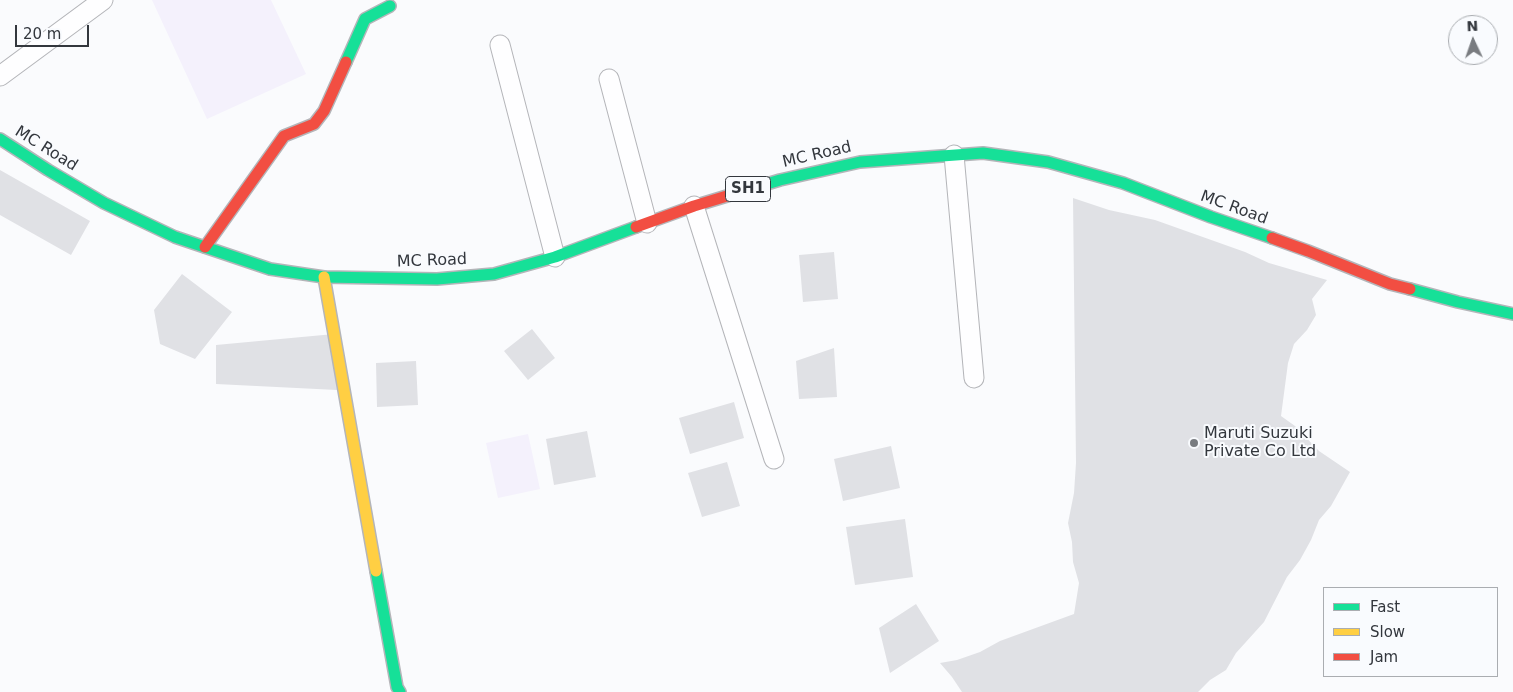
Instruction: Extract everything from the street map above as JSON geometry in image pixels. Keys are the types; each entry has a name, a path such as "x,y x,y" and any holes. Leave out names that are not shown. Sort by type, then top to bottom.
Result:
{"main road":[{"path":"205,247 284,136 314,124 324,111 365,19 390,6"},
{"name":"MC Road","path":"0,139 104,203 175,237 270,269 324,277 437,279 494,274 555,257 694,206 780,180 860,162 983,153 1048,162 1123,183 1211,217 1308,251 1390,284 1513,314"},
{"path":"324,277 397,687 400,692"}],"street":[{"path":"0,76 103,0"},
{"path":"500,45 555,257"},
{"path":"609,79 647,223"},
{"path":"954,154 974,378"},
{"path":"694,206 774,459"}],"shaded area":[{"path":"152,0 271,0 306,74 207,119"},
{"path":"528,434 540,489 498,498 486,443"}],"building":[{"path":"0,170 90,221 71,255 0,215"},
{"name":"Maruti Suzuki Private Co Ltd","path":"1073,198 1109,210 1155,220 1245,252 1269,263 1327,280 1312,299 1316,315 1307,330 1294,344 1288,363 1281,416 1295,426 1319,451 1350,472 1331,506 1319,520 1311,540 1300,560 1287,577 1264,622 1236,653 1226,670 1210,680 1198,692 962,692 940,663 957,660 980,652 1000,641 1074,614 1079,583 1073,562 1072,542 1068,523 1074,493 1076,463"},
{"path":"834,252 838,299 803,302 799,255"},
{"path":"182,274 232,312 195,359 160,344 154,310"},
{"path":"532,329 555,358 528,380 504,351"},
{"path":"334,334 337,390 216,384 216,345"},
{"path":"834,348 837,397 799,399 796,361"},
{"path":"416,361 418,405 377,407 376,363"},
{"path":"734,402 744,438 690,454 679,418"},
{"path":"587,431 596,477 554,485 546,439"},
{"path":"891,446 900,488 843,501 834,459"},
{"path":"727,462 740,506 702,517 688,473"},
{"path":"905,519 913,577 855,585 846,527"},
{"path":"916,604 939,641 890,673 879,628"}],"traffic: fast":[{"path":"346,62 365,19 390,6"},
{"path":"0,139 104,203 175,237 270,269 324,277 437,279 494,274 555,257 636,227"},
{"path":"750,189 780,180 860,162 983,153 1048,162 1123,183 1272,238"},
{"path":"1410,289 1513,314"},
{"path":"376,571 397,687 400,692"}],"traffic: slow":[{"path":"324,277 376,571"}],"traffic: jam":[{"path":"205,247 284,136 314,124 324,111 346,62"},
{"path":"636,227 694,206 750,189"},
{"path":"1272,238 1390,284 1410,289"}],"place":[{"name":"Maruti Suzuki Private Co Ltd","path":"1194,443"}]}
